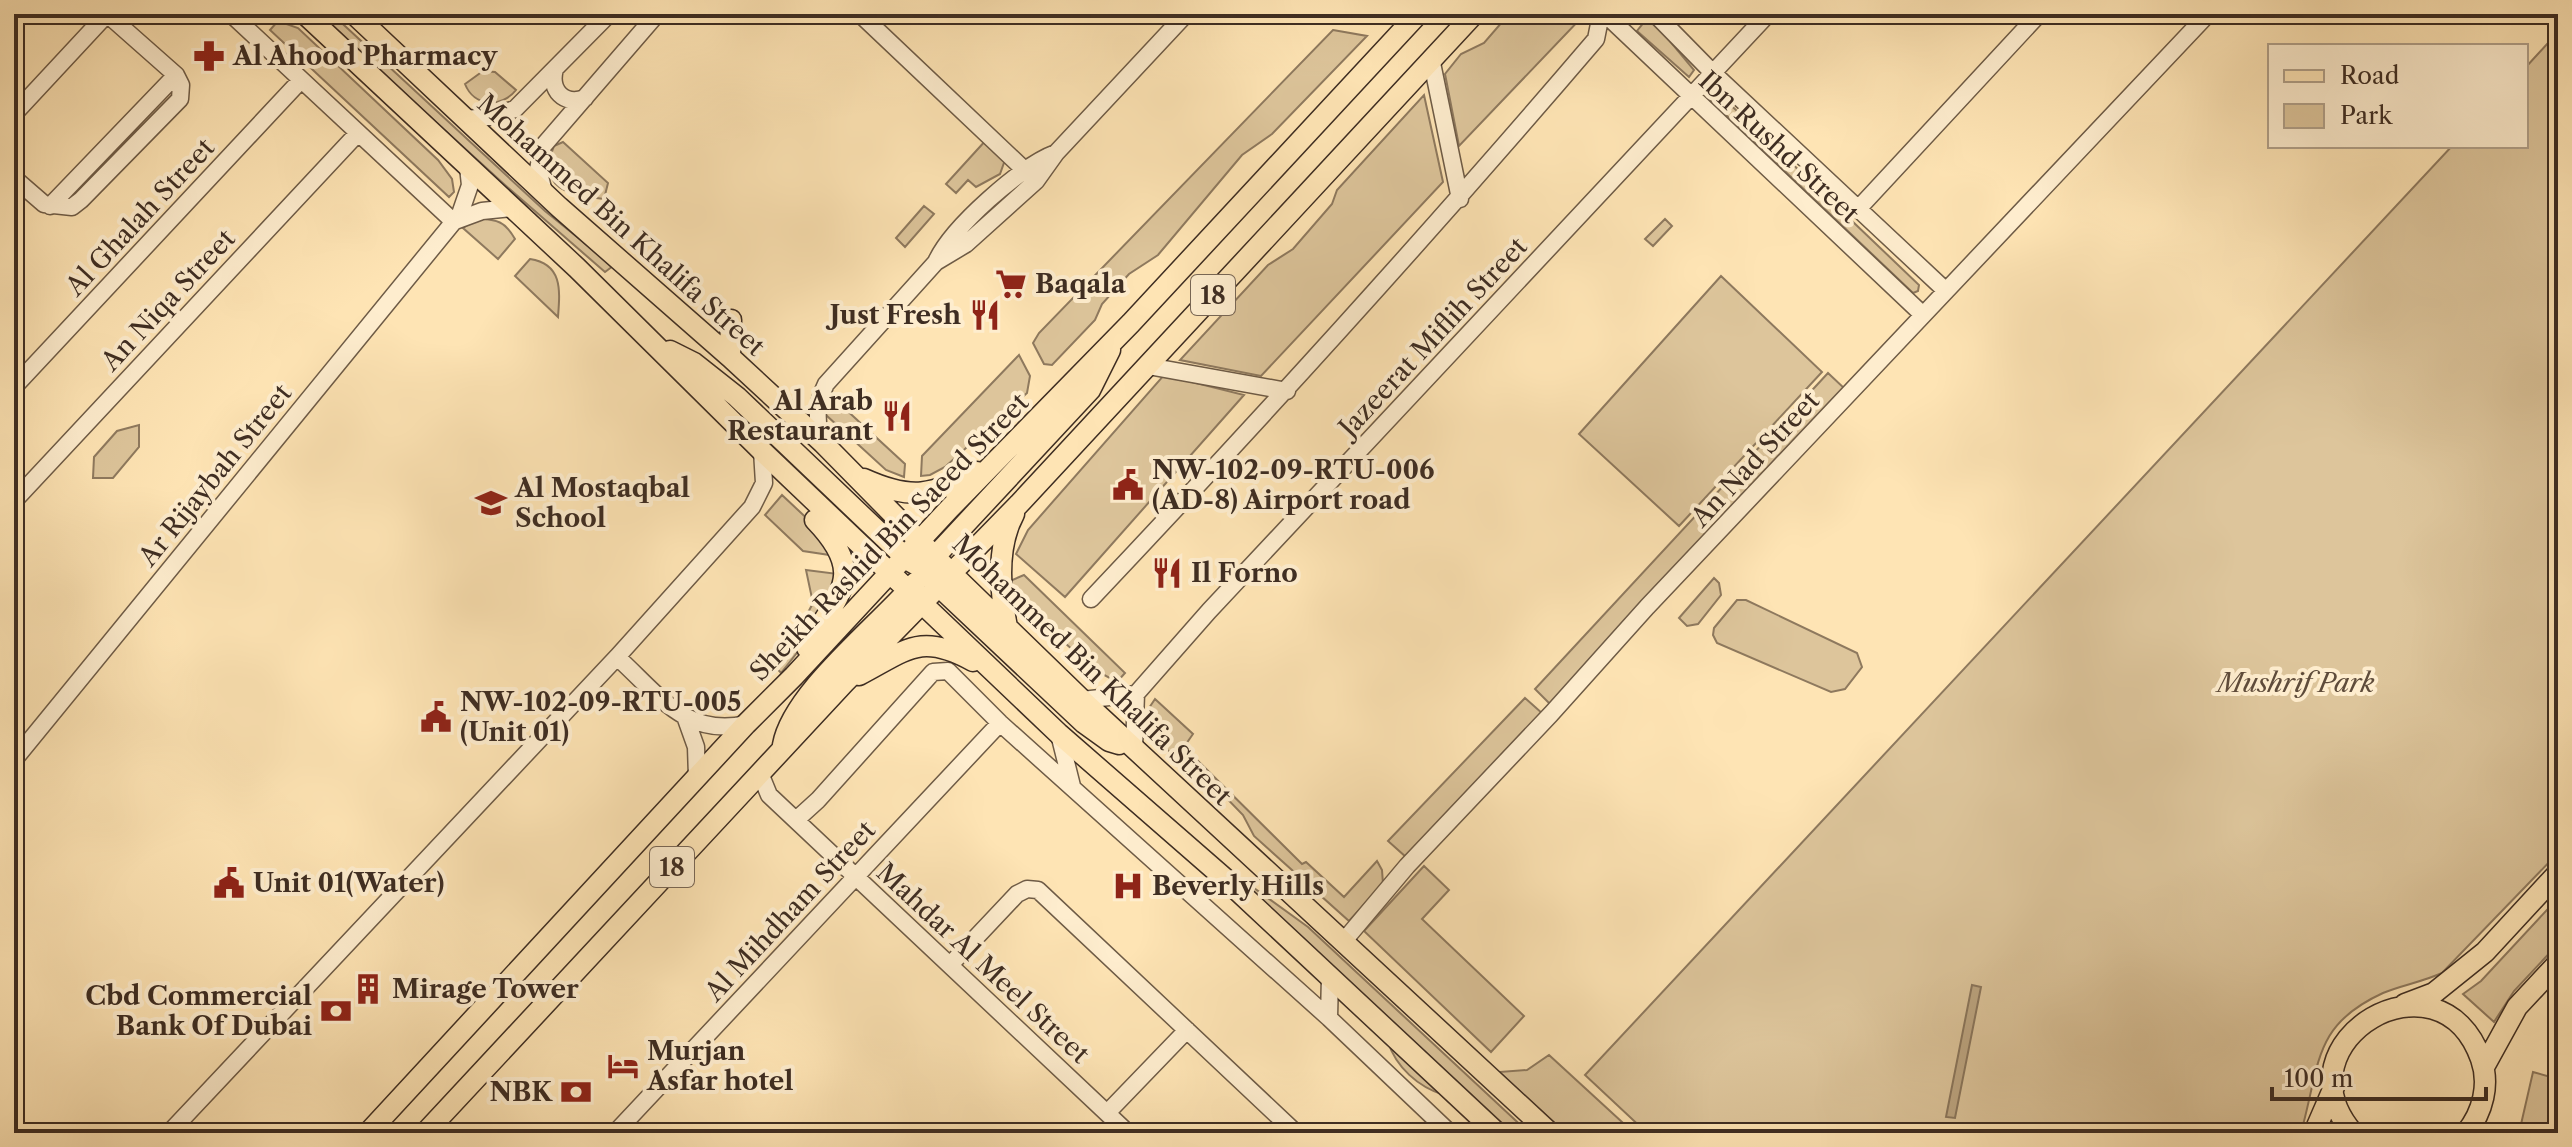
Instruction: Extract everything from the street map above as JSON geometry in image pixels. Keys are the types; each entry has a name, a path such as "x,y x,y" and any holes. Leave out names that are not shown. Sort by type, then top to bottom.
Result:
{"main road":[{"path":"305,14 577,268 762,451 1059,734 1223,877 1497,1133"},
{"name":"Mohammed Bin Khalifa Street","path":"354,14 544,192 823,443 855,475 926,566 1007,627 1550,1133"},
{"name":"Sheikh Rashid Bin Saeed Street","path":"425,1133 845,682 914,597 926,566 995,463 1418,14"},
{"name":"Sheikh Rashid Bin Saeed Street","path":"926,566 1019,504 1474,14"},
{"path":"730,357 731,320"},
{"path":"889,572 926,566 1090,390 1104,367 1113,341"},
{"path":"656,346 694,363 737,397 926,566 1084,723 1109,741 1134,748"},
{"path":"855,475 898,492 920,494 944,488 995,463"},
{"path":"784,470 795,498 837,545 845,573 840,594 814,635 794,676"},
{"path":"1007,627 1001,590 1003,554 1011,519 1019,504"},
{"name":"Sheikh Rashid Bin Saeed Street","path":"368,1133 889,572"},
{"path":"783,749 786,729 802,702 914,597"},
{"path":"845,682 898,655 926,645 943,646 1001,676"},
{"path":"2353,1133 2337,1107 2334,1087 2335,1068 2351,1034 2364,1021 2381,1011 2434,993 2485,952 2558,873"},
{"path":"2484,1067 2517,1007 2558,963"},
{"path":"2399,1006 2422,1007 2444,1014 2462,1027 2476,1045 2484,1067 2485,1090 2480,1112 2466,1133"},
{"path":"2314,1133 2334,1087"}],"street":[{"path":"14,114 107,14 176,75 50,206 38,201 14,178"},
{"path":"231,14 454,222 482,211 511,208"},
{"path":"465,119 489,117 515,109 609,14"},
{"path":"544,192 538,169 543,146 657,14"},
{"path":"860,14 1031,176"},
{"path":"823,443 817,419 821,395 826,384 848,358 936,262 966,244 1056,153 1186,14"},
{"path":"1091,599 1287,391 1460,199 1596,39 1603,14"},
{"name":"Ibn Rushd Street","path":"1603,14 1922,314"},
{"name":"Ibn Rushd Street","path":"1655,14 1713,73 1945,290"},
{"name":"Jazeerat Miflih Street","path":"1136,694 1209,611 1768,14"},
{"path":"1858,209 2039,14"},
{"name":"An Nad Street","path":"1343,942 1416,856 1647,607 2208,14"},
{"path":"1596,39 1625,35"},
{"path":"1431,58 1460,199"},
{"path":"555,69 553,82 559,95 571,101 585,98"},
{"name":"Al Ghalah Street","path":"14,387 301,80"},
{"name":"An Niqa Street","path":"14,501 358,133"},
{"name":"Ar Rijaybah Street","path":"14,760 454,222 469,195 468,167"},
{"path":"1148,366 1287,391"},
{"path":"176,1131 617,657 752,507 761,493 765,473 762,451"},
{"path":"617,657 686,719 715,728 746,724"},
{"path":"796,820 818,800 933,672 940,669 948,671 1000,723 1329,1018 1450,1133"},
{"path":"1082,700 1136,694 1134,748"},
{"path":"686,719 696,747 697,777"},
{"name":"Al Mihdham Street","path":"615,1133 1000,723"},
{"path":"1059,734 1072,786"},
{"name":"Mahdar Al Meel Street","path":"760,773 769,795 1128,1133"},
{"path":"741,794 769,795"},
{"path":"950,965 1017,894 1027,889 1038,890 1187,1030 1285,1129"},
{"path":"1329,1018 1330,976"},
{"path":"1107,1113 1187,1030"}],"green space":[{"path":"317,14 332,14 545,211 613,266 605,272"},
{"path":"1509,14 1585,14 1459,146 1445,74 1461,54 1484,43"},
{"path":"1649,16 1694,70 1689,77 1637,31"},
{"path":"278,21 298,28 438,160 452,179 454,192 449,197 270,30"},
{"path":"1333,30 1367,36 1272,134 1242,155 1158,255 1129,274 1102,304 1095,320 1052,365 1044,364 1033,343 1039,333"},
{"name":"Mushrif Park","path":"2558,32 2558,853 2442,973 2383,993 2344,1018 2324,1047 2303,1125 2296,1133 1647,1133 1585,1075 2450,148 2528,148 2528,65"},
{"path":"483,71 495,72 516,90 503,100 481,101 469,92 465,84"},
{"path":"1716,91 1919,285 1918,291 1913,293 1708,98 1710,92"},
{"path":"1424,95 1443,182 1261,376 1180,360 1268,265 1293,249 1332,204 1337,190"},
{"path":"987,139 1006,157 1000,174 976,187 968,180 956,193 946,184"},
{"path":"563,142 608,183 604,199 568,192 553,181 550,160 554,146"},
{"path":"924,206 934,214 905,247 896,238"},
{"path":"478,218 500,222 515,239 498,259 463,228"},
{"path":"1665,219 1672,226 1653,246 1645,239"},
{"path":"530,259 541,262 554,273 559,289 558,317 515,276"},
{"path":"1721,276 1822,372 1679,526 1579,434"},
{"path":"1019,355 1030,376 1027,393 945,467 921,476 922,456"},
{"path":"1828,373 1845,389 1551,705 1535,689"},
{"path":"1164,375 1244,395 1065,597 1016,554 1028,530"},
{"path":"829,394 905,464 904,477 886,470 826,415"},
{"path":"139,425 139,447 113,478 93,478 94,457 117,431"},
{"path":"782,495 832,542 836,556 803,551 765,515"},
{"path":"806,570 838,574 826,616 781,673 772,663 813,603"},
{"path":"1024,575 1125,673 1117,682 1095,670 1015,598 1010,581"},
{"path":"1714,578 1719,583 1721,595 1698,624 1687,626 1679,618"},
{"path":"1737,600 1746,600 1857,653 1862,667 1845,689 1831,692 1717,643 1714,628"},
{"path":"1525,698 1543,714 1406,857 1388,841"},
{"path":"1155,699 1193,734 1184,747 1302,864 1306,862 1344,897 1377,861 1382,870 1383,884 1349,921 1254,836 1243,815 1210,781 1191,771 1154,738 1147,725 1147,711"},
{"path":"1424,866 1449,890 1422,919 1524,1016 1491,1052 1364,931"},
{"path":"1236,875 1308,927 1529,1133 1510,1133 1232,878"},
{"path":"2558,898 2558,944 2514,991 2494,1022 2463,994 2481,981"},
{"path":"1388,1042 1444,1095 1425,1087 1409,1075 1396,1060"},
{"path":"1549,1055 1634,1133 1565,1133 1499,1072 1527,1070"},
{"path":"2533,1072 2558,1079 2558,1133 2519,1133"}],"shaded area":[{"path":"1972,985 1981,987 1955,1118 1946,1117"}],"place":[{"name":"Al Ahood Pharmacy","path":"209,56"},
{"name":"Baqala","path":"1011,284"},
{"name":"Just Fresh","path":"985,315"},
{"name":"Al Arab Restaurant","path":"897,416"},
{"name":"NW-102-09-RTU-006 (AD-8) Airport road","path":"1128,485"},
{"name":"Al Mostaqbal School","path":"491,503"},
{"name":"Il Forno","path":"1167,573"},
{"name":"NW-102-09-RTU-005 (Unit 01)","path":"436,717"},
{"name":"Unit 01(Water)","path":"229,883"},
{"name":"Beverly Hills","path":"1128,886"},
{"name":"Mirage Tower","path":"368,989"},
{"name":"Cbd Commercial Bank Of Dubai","path":"336,1011"},
{"name":"Murjan Asfar hotel","path":"623,1066"},
{"name":"NBK","path":"576,1092"}]}
